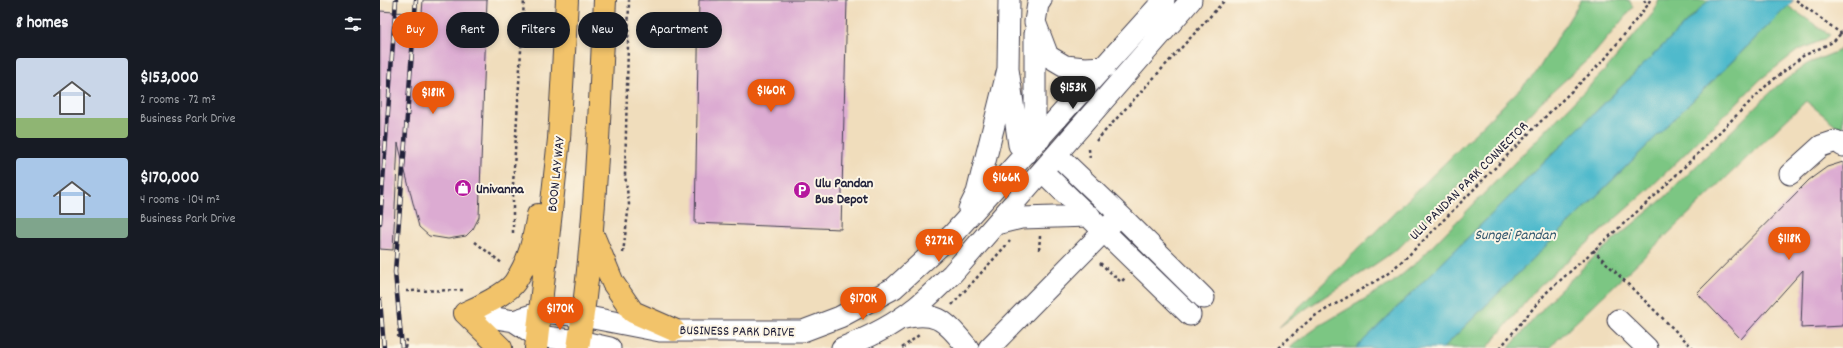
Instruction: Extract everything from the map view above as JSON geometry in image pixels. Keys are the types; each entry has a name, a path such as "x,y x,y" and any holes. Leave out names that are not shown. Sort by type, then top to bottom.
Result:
{"main road":[{"name":"BOON LAY WAY","path":"536,342 559,139 566,0"},
{"path":"578,345 583,316 592,232 605,0"},
{"path":"501,348 465,313 503,292 515,282 526,264 559,139"},
{"path":"592,232 613,283 633,312 674,330"}],"street":[{"path":"1010,0 1008,69 1019,145 1034,146 1035,22 1038,4 1041,0"},
{"name":"BUSINESS PARK DRIVE","path":"465,313 514,321 540,312 583,316 660,331 803,331 840,317 894,288 923,263 960,226 1034,146 1164,0"},
{"path":"842,348 862,341 897,320 916,307 952,274 1192,0"},
{"path":"1035,22 1048,56 1065,66 1085,68 1105,67"},
{"path":"960,226 977,193 1008,69"},
{"path":"1790,174 1821,146 1836,141 1843,146"},
{"path":"1056,155 1120,215 1204,298"},
{"path":"1042,171 1090,216 1104,232 1190,315"},
{"path":"989,348 1120,215"},
{"path":"996,224 1035,217 1090,216"},
{"path":"897,320 917,314 940,319 950,327 968,348"},
{"path":"1618,320 1647,348"},
{"name":"BUSINESS PARK DRIVE","path":"514,321 536,342 610,348"}],"path":[{"path":"514,237 512,185 524,0"},
{"path":"622,256 629,204 625,174 629,0"},
{"path":"1096,141 1225,0"},
{"path":"1644,0 1647,6"},
{"name":"ULU PANDAN PARK CONNECTOR","path":"1278,348 1313,317 1386,274 1409,255 1545,117 1604,60 1647,6 1650,0"},
{"path":"1796,0 1843,35"},
{"path":"1500,348 1546,293 1592,250 1658,193 1768,84 1803,56 1833,42 1843,31"},
{"path":"1039,250 1040,233"},
{"path":"475,242 504,265"},
{"path":"1592,250 1692,348"},
{"path":"406,291 473,290"},
{"path":"398,338 400,308"},
{"path":"405,348 407,339"}],"green space":[{"path":"1581,0 1629,0 1633,7 1594,54 1542,101 1402,245 1279,327 1536,73"},
{"path":"1659,0 1709,0 1356,348 1289,348 1319,326 1392,283 1416,263 1607,68 1654,12"},
{"path":"1788,6 1830,35 1825,39 1797,51 1761,79 1651,187 1539,286 1487,348 1443,348"},
{"path":"1843,46 1843,131 1806,101 1549,348 1509,348 1552,298 1596,255 1664,198 1777,86 1807,64 1838,51"}],"water":[{"name":"Sungei Pandan","path":"1709,0 1794,0 1443,348 1356,348"}],"building":[{"path":"423,0 487,0 487,12 446,12 446,48 485,48 479,217 473,229 466,236 448,239 429,236 419,227 398,143 393,250 380,249 380,11 394,12 392,12 392,48 438,48 438,12 422,12"},
{"path":"699,0 847,0 841,229 695,223 698,48 722,48 722,12 699,12"},
{"path":"1843,162 1843,326 1801,328 1803,270 1741,339 1697,293 1809,180 1827,167"}],"railway":[{"path":"380,223 396,0"},
{"path":"402,348 395,272 416,0"},
{"path":"380,300 384,348"}],"place":[{"name":"Univanna","path":"463,188"},
{"name":"Ulu Pandan Bus Depot","path":"802,190"}]}
